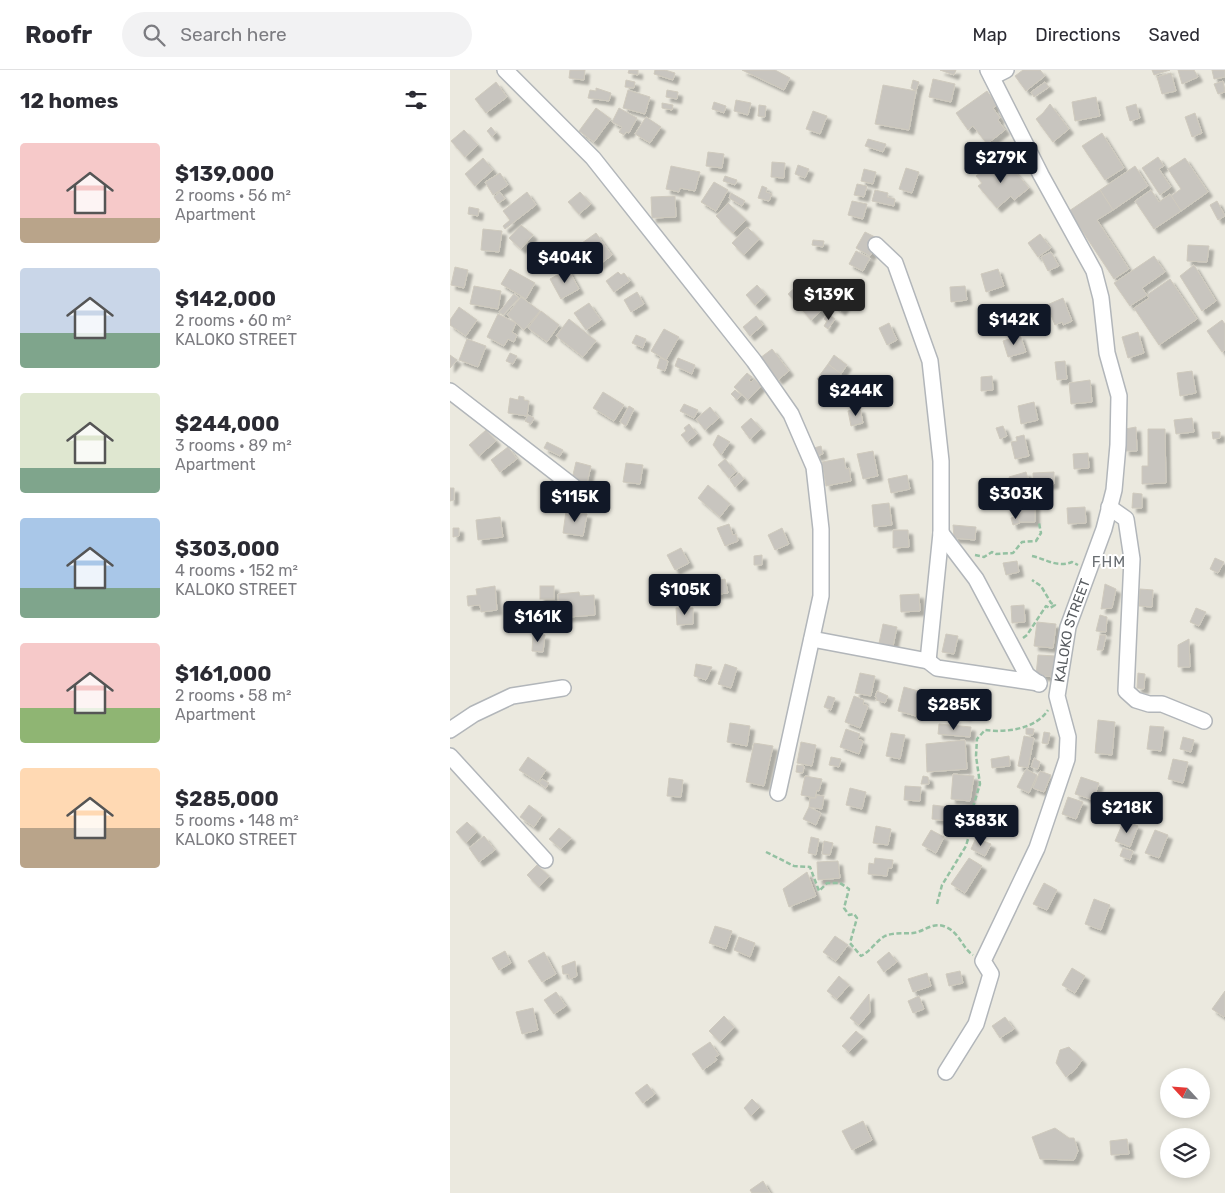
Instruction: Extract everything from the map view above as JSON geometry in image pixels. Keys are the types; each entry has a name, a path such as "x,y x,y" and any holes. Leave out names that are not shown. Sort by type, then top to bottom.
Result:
{"street":[{"path":"505,70 593,158 754,361 792,414 814,467 821,529 821,596 778,793"},
{"path":"990,73 1006,70"},
{"name":"KALOKO STREET","path":"982,961 1037,848 1067,759 1068,737 1057,696 1068,627 1104,529 1114,490 1118,445 1119,396 1107,353 1100,298 1094,271 1041,175 990,73"},
{"path":"876,245 895,263 930,361 941,461 941,533 928,661"},
{"path":"450,391 596,504"},
{"path":"1109,507 1126,519 1132,559 1126,691 1136,700 1148,704 1162,704 1204,721"},
{"path":"941,533 976,579 1027,674 1057,696"},
{"path":"812,638 928,661 938,668 1039,683"},
{"path":"450,730 474,714 512,696 563,688"},
{"path":"450,756 545,860"},
{"path":"946,1072 976,1024 991,974 982,961"}],"path":[{"path":"956,553 968,550 971,554 984,557 992,552 996,554 1013,554 1022,542 1036,542 1041,533 1039,523"},
{"path":"1032,556 1048,562 1066,565 1072,562 1089,568"},
{"path":"1012,646 1027,636 1046,606 1050,608 1055,605 1051,603 1041,586 1032,580"},
{"path":"937,904 942,885 966,846 974,818 973,807 980,784 976,756 977,740 985,730 998,732 1018,728 1043,718 1057,696"},
{"path":"766,852 794,866 810,867 819,891 826,883 840,883 849,889 844,908 849,915 854,914 857,918 850,943 861,956 868,952 884,936 914,933 929,926 945,926 961,939 968,952 982,961"}],"building":[{"path":"570,70 585,70 584,80 569,78"},
{"path":"629,70 638,70 638,75 628,73"},
{"path":"655,70 675,73 673,80 654,74"},
{"path":"742,70 775,70 790,78 784,90"},
{"path":"940,70 956,70 954,75"},
{"path":"1023,70 1040,70 1045,76 1026,91 1015,76"},
{"path":"1152,70 1170,70 1154,75"},
{"path":"1178,70 1194,70 1198,77 1182,84"},
{"path":"1212,70 1225,70 1225,77 1214,79"},
{"path":"1171,73 1176,91 1162,94 1157,77"},
{"path":"933,79 955,84 951,102 929,97"},
{"path":"626,80 635,82 634,88 625,87"},
{"path":"913,80 919,82 916,91 911,88"},
{"path":"1223,81 1225,92 1218,94 1214,84"},
{"path":"496,82 507,97 486,113 475,99"},
{"path":"1045,82 1049,87 1034,97 1031,92"},
{"path":"883,85 916,91 909,130 875,124"},
{"path":"596,88 611,93 609,101 588,98 590,90 596,91"},
{"path":"628,90 650,97 645,114 623,108"},
{"path":"667,90 678,92 677,99 666,97"},
{"path":"987,91 997,105 993,108 1005,130 987,144 973,126 968,130 956,113"},
{"path":"1096,97 1100,116 1075,121 1072,102"},
{"path":"736,100 751,103 748,115 734,111"},
{"path":"714,102 726,106 724,113 712,109"},
{"path":"662,103 673,105 672,110 662,108"},
{"path":"1050,104 1069,129 1053,142 1036,119"},
{"path":"1136,104 1140,118 1130,121 1126,107"},
{"path":"759,105 766,106 765,117 758,116"},
{"path":"596,108 611,119 594,142 579,131"},
{"path":"619,108 637,118 629,133 626,132 624,135 619,132 622,127 612,122"},
{"path":"813,111 827,116 820,134 806,129"},
{"path":"1195,113 1202,133 1192,137 1185,117"},
{"path":"646,117 661,127 650,143 635,134"},
{"path":"491,127 496,133 492,137 487,131"},
{"path":"464,130 478,145 465,157 451,141"},
{"path":"1102,133 1124,168 1105,180 1082,146"},
{"path":"868,139 886,144 883,152 865,146"},
{"path":"708,152 724,154 722,168 706,166"},
{"path":"1158,157 1164,166 1159,169 1171,187 1160,195 1142,168"},
{"path":"483,158 493,170 475,186 465,174"},
{"path":"1185,158 1208,192 1181,211 1171,196 1181,189 1168,169"},
{"path":"1005,160 1029,188 1014,200 1011,196 997,208 978,186 982,183 976,176 989,166 992,170"},
{"path":"772,162 785,163 784,178 771,177"},
{"path":"798,165 809,169 805,178 795,174"},
{"path":"671,166 700,172 695,191 680,188 679,192 666,189"},
{"path":"1135,166 1148,186 1113,210 1100,190"},
{"path":"906,168 919,172 912,193 899,189"},
{"path":"864,169 876,172 873,184 861,181"},
{"path":"500,173 508,185 493,195 485,182"},
{"path":"725,176 737,180 735,185 723,181"},
{"path":"714,182 728,190 716,211 701,202"},
{"path":"857,184 867,186 864,197 854,195"},
{"path":"762,186 767,188 766,192 772,194 769,201 758,198"},
{"path":"875,190 888,193 887,197 895,199 894,206 872,201"},
{"path":"1100,190 1113,210 1097,220 1129,269 1114,279 1069,211"},
{"path":"1151,190 1159,202 1170,194 1181,211 1154,229 1135,201"},
{"path":"500,192 505,199 498,203 494,197"},
{"path":"527,192 536,205 505,229 503,226 510,220 503,211"},
{"path":"580,192 591,204 579,214 568,202"},
{"path":"731,193 745,201 742,206 729,198"},
{"path":"675,196 676,217 652,218 651,197"},
{"path":"852,201 867,204 863,219 848,215"},
{"path":"1217,201 1225,216 1218,220 1210,205"},
{"path":"728,203 746,220 733,233 716,216"},
{"path":"469,207 479,209 478,216 468,214"},
{"path":"521,225 533,235 521,249 509,238"},
{"path":"747,227 759,239 744,255 732,243"},
{"path":"483,229 502,231 499,252 481,250"},
{"path":"865,232 879,239 870,256 856,248"},
{"path":"596,233 612,255 599,265 582,243"},
{"path":"1040,234 1051,248 1038,257 1028,243"},
{"path":"813,240 824,241 823,247 812,245"},
{"path":"1188,245 1209,246 1207,262 1187,261"},
{"path":"856,251 870,258 863,271 849,264"},
{"path":"1051,252 1059,266 1048,271 1041,257"},
{"path":"1154,256 1165,272 1142,288 1147,295 1130,306 1114,283"},
{"path":"1194,265 1216,301 1202,311 1180,276"},
{"path":"455,267 468,270 464,288 451,285"},
{"path":"510,269 535,283 526,299 501,284"},
{"path":"568,269 579,289 561,299 550,279"},
{"path":"998,269 1004,286 986,292 981,274"},
{"path":"618,272 621,275 624,273 630,281 614,292 606,281"},
{"path":"1170,279 1197,319 1159,345 1134,308 1149,298 1147,295"},
{"path":"833,283 851,297 841,311 832,304 834,301 824,294"},
{"path":"799,284 822,310 811,320 788,294"},
{"path":"757,285 766,295 755,305 746,295"},
{"path":"474,286 501,291 498,309 470,304"},
{"path":"965,286 967,300 951,302 950,287"},
{"path":"637,292 644,304 631,312 624,300"},
{"path":"514,294 519,298 503,315 499,312"},
{"path":"521,297 540,311 524,330 507,315"},
{"path":"1063,298 1072,321 1063,325 1062,322 1055,325 1047,305"},
{"path":"589,303 601,320 586,330 574,313"},
{"path":"459,307 477,320 466,336 450,325 450,320"},
{"path":"1009,309 1014,328 1003,331 997,313"},
{"path":"541,311 559,325 547,342 528,328"},
{"path":"827,313 835,319 828,329 824,326 827,321 824,319"},
{"path":"498,314 516,323 512,332 517,335 514,342 508,339 504,346 487,337"},
{"path":"756,316 763,325 750,336 743,327"},
{"path":"569,319 596,341 583,357 556,336"},
{"path":"1222,320 1225,324 1225,350 1222,352 1207,331"},
{"path":"889,323 897,340 887,345 879,328"},
{"path":"664,329 679,337 666,360 651,351"},
{"path":"1138,332 1144,353 1128,358 1122,337"},
{"path":"636,335 646,339 643,348 632,343"},
{"path":"1020,335 1026,352 1008,357 1003,341"},
{"path":"467,339 486,346 478,367 459,360"},
{"path":"772,349 789,371 778,380 760,358"},
{"path":"510,353 517,356 513,364 506,361"},
{"path":"450,355 457,360 450,368"},
{"path":"834,355 847,365 841,374 828,364"},
{"path":"660,358 668,361 665,371 657,368"},
{"path":"678,358 695,365 692,374 675,366"},
{"path":"1065,361 1067,379 1057,380 1055,362"},
{"path":"828,364 841,374 830,389 817,379"},
{"path":"1192,371 1196,393 1180,396 1177,373"},
{"path":"747,373 752,377 749,380 751,382 754,379 761,386 748,400 734,387"},
{"path":"992,376 993,390 981,391 981,377"},
{"path":"1090,380 1092,402 1071,404 1069,383"},
{"path":"735,390 741,395 737,400 731,394"},
{"path":"603,392 624,405 614,421 593,408"},
{"path":"519,396 529,401 527,416 508,413 510,398 518,400"},
{"path":"1034,402 1038,420 1021,424 1018,406"},
{"path":"684,404 698,410 694,418 680,411"},
{"path":"629,406 634,409 626,426 620,422"},
{"path":"710,407 719,418 705,430 696,419"},
{"path":"860,408 863,423 851,426 848,411"},
{"path":"528,415 534,418 531,424 525,421"},
{"path":"751,418 761,429 750,439 741,427"},
{"path":"1192,418 1194,432 1176,434 1174,420"},
{"path":"689,424 697,434 687,442 681,435 686,431 684,428"},
{"path":"1003,426 1007,436 1000,439 996,428"},
{"path":"1136,427 1137,451 1125,451 1125,429"},
{"path":"1148,429 1165,429 1166,483 1142,484 1142,466 1148,466"},
{"path":"486,430 496,441 479,456 469,445"},
{"path":"1212,432 1220,432 1220,438 1213,439"},
{"path":"718,435 730,442 721,455 713,445"},
{"path":"1024,435 1029,456 1015,459 1011,442 1017,441 1016,437"},
{"path":"547,442 563,450 560,456 544,448"},
{"path":"821,446 823,454 816,456 814,448"},
{"path":"508,447 517,459 500,472 491,460"},
{"path":"873,451 878,476 863,479 857,454"},
{"path":"1088,453 1089,468 1074,469 1073,454"},
{"path":"844,458 846,469 849,468 851,481 826,486 822,462"},
{"path":"725,459 736,472 729,478 718,465"},
{"path":"576,462 591,466 587,483 572,479"},
{"path":"626,463 643,465 640,484 623,482"},
{"path":"1026,472 1031,488 1014,493 1009,477"},
{"path":"1054,472 1054,484 1033,485 1033,473"},
{"path":"739,473 744,479 735,487 730,480"},
{"path":"907,475 910,489 891,493 888,479"},
{"path":"708,485 730,504 720,517 698,498"},
{"path":"450,488 454,488 454,500 450,501"},
{"path":"1133,493 1142,494 1142,508 1132,508"},
{"path":"1019,502 1035,502 1035,522 1018,522"},
{"path":"889,503 892,525 874,527 872,505"},
{"path":"1085,507 1086,523 1068,524 1067,508"},
{"path":"566,511 587,514 583,536 563,533"},
{"path":"1018,516 1020,523 1013,525 1011,518"},
{"path":"500,517 503,537 478,540 476,520"},
{"path":"729,524 733,535 736,534 738,541 725,546 717,528"},
{"path":"953,525 976,527 975,540 954,538"},
{"path":"453,528 459,528 459,536 453,537"},
{"path":"782,528 789,544 775,550 768,535"},
{"path":"893,530 908,530 909,547 893,548"},
{"path":"681,548 689,563 675,570 667,555"},
{"path":"762,555 762,565 754,565 754,556"},
{"path":"1215,558 1224,562 1218,573 1210,569"},
{"path":"1017,561 1019,572 1006,575 1003,563"},
{"path":"725,579 728,593 710,595 709,582"},
{"path":"1105,584 1116,589 1112,608 1101,609"},
{"path":"495,586 497,610 481,612 480,605 468,606 467,596 477,595 476,589"},
{"path":"540,586 554,586 554,599 540,599"},
{"path":"1140,589 1153,590 1152,607 1139,606"},
{"path":"579,592 580,596 594,595 595,615 555,618 554,608 559,608 558,594"},
{"path":"919,594 920,611 901,612 900,595"},
{"path":"1024,605 1025,622 1012,623 1011,606"},
{"path":"676,608 693,608 693,624 677,625"},
{"path":"1196,608 1206,612 1199,626 1190,622"},
{"path":"1100,615 1107,617 1106,632 1096,631"},
{"path":"1037,622 1056,624 1053,648 1034,646"},
{"path":"883,624 897,627 892,651 878,648"},
{"path":"533,634 545,635 543,652 532,651"},
{"path":"946,634 958,636 954,654 942,652"},
{"path":"1100,635 1106,635 1103,650 1097,650"},
{"path":"1189,639 1190,667 1178,667 1178,645"},
{"path":"1038,655 1056,656 1054,677 1036,675"},
{"path":"696,664 712,667 706,680 694,676"},
{"path":"725,664 737,668 731,688 718,684"},
{"path":"860,673 875,676 871,696 855,693"},
{"path":"1138,673 1145,674 1144,689 1137,688"},
{"path":"904,687 922,692 916,716 898,711"},
{"path":"877,691 888,696 885,703 876,700"},
{"path":"828,696 835,698 831,710 824,707"},
{"path":"854,696 864,700 863,704 868,706 860,728 845,722"},
{"path":"958,696 970,698 967,716 956,714"},
{"path":"1098,720 1115,722 1112,755 1095,753"},
{"path":"730,723 750,726 747,746 727,742"},
{"path":"939,724 971,727 970,737 938,734"},
{"path":"1150,726 1164,727 1161,751 1147,749"},
{"path":"1026,728 1034,729 1033,735 1026,734"},
{"path":"846,729 860,734 858,739 863,741 859,754 840,747"},
{"path":"1044,732 1050,733 1048,744 1042,743"},
{"path":"891,733 905,735 900,759 886,756"},
{"path":"1024,736 1034,738 1028,768 1018,766"},
{"path":"1183,737 1194,740 1191,752 1180,749"},
{"path":"965,740 967,769 927,772 926,744"},
{"path":"801,742 816,745 812,766 797,763"},
{"path":"754,743 773,746 764,786 746,782"},
{"path":"1009,756 1010,766 992,768 991,759"},
{"path":"528,757 546,770 538,782 519,770"},
{"path":"831,757 841,759 839,767 829,765"},
{"path":"1034,758 1040,762 1038,769 1031,767"},
{"path":"1173,759 1188,762 1183,783 1168,779"},
{"path":"797,765 804,766 803,773 796,772"},
{"path":"1026,769 1037,775 1029,793 1017,787"},
{"path":"1040,771 1051,775 1044,792 1033,788"},
{"path":"953,774 974,776 970,801 951,799"},
{"path":"805,776 822,779 815,798 801,795"},
{"path":"923,776 928,777 929,784 921,784"},
{"path":"1081,777 1099,783 1093,800 1075,794"},
{"path":"669,778 683,780 681,797 667,796"},
{"path":"542,779 549,783 546,788 539,783"},
{"path":"905,786 921,787 920,801 904,800"},
{"path":"850,788 866,792 862,809 846,805"},
{"path":"816,795 824,796 822,809 809,807 810,798 816,798"},
{"path":"1068,797 1083,802 1076,819 1062,814"},
{"path":"529,805 542,815 534,827 520,817"},
{"path":"933,805 949,807 948,821 932,819"},
{"path":"809,807 821,813 816,825 803,819"},
{"path":"1124,820 1138,826 1130,847 1115,841"},
{"path":"467,822 477,832 466,843 456,832"},
{"path":"876,826 891,829 888,845 873,843"},
{"path":"559,828 571,838 561,849 549,839"},
{"path":"931,830 944,837 936,853 922,845"},
{"path":"1155,830 1168,835 1159,858 1145,853"},
{"path":"484,836 495,850 479,862 469,848"},
{"path":"811,837 819,839 816,855 808,853"},
{"path":"976,838 991,844 985,856 971,849"},
{"path":"824,841 833,843 830,855 822,854"},
{"path":"1123,848 1133,851 1130,860 1120,856"},
{"path":"875,858 893,860 892,868 888,868 887,876 868,874 869,863 874,864"},
{"path":"969,858 982,866 965,893 951,884"},
{"path":"838,861 840,878 818,880 817,862"},
{"path":"537,865 549,876 539,887 527,875"},
{"path":"807,872 816,896 789,907 783,889"},
{"path":"1044,883 1057,890 1047,910 1033,904"},
{"path":"1094,899 1110,905 1101,930 1085,924"},
{"path":"715,926 732,931 726,949 709,943"},
{"path":"835,936 848,945 836,961 823,952"},
{"path":"739,937 755,943 750,957 734,950"},
{"path":"505,951 511,963 499,970 492,958"},
{"path":"544,952 556,974 542,982 528,961"},
{"path":"889,952 897,962 884,972 877,962"},
{"path":"575,961 577,976 570,979 568,974 563,974 562,966"},
{"path":"1072,968 1085,976 1075,993 1062,985"},
{"path":"960,971 963,983 949,986 946,974"},
{"path":"927,973 931,986 913,992 908,979"},
{"path":"839,976 849,985 837,999 827,991"},
{"path":"1225,991 1225,1016 1224,1017 1212,1009"},
{"path":"556,992 566,1006 554,1014 544,1000"},
{"path":"869,994 870,1012 859,1025 850,1018"},
{"path":"919,996 924,1009 913,1013 908,1001"},
{"path":"533,1008 538,1030 522,1034 516,1012"},
{"path":"724,1016 734,1027 720,1042 709,1031"},
{"path":"1005,1017 1014,1029 1000,1038 992,1026"},
{"path":"856,1031 863,1037 849,1052 842,1046"},
{"path":"710,1042 719,1055 715,1057 717,1060 703,1070 692,1054"},
{"path":"1069,1047 1082,1060 1075,1070 1066,1077 1056,1063 1060,1050"},
{"path":"647,1084 655,1094 643,1103 635,1093"},
{"path":"752,1099 760,1107 751,1116 744,1108"},
{"path":"863,1121 872,1140 852,1150 842,1131"},
{"path":"1055,1128 1069,1138 1074,1138 1078,1151 1074,1160 1040,1159 1032,1137"},
{"path":"1127,1139 1129,1154 1111,1155 1110,1141"},
{"path":"763,1181 770,1193 752,1193 750,1190"}],"district":[{"name":"FHM","path":"1109,562"}]}
